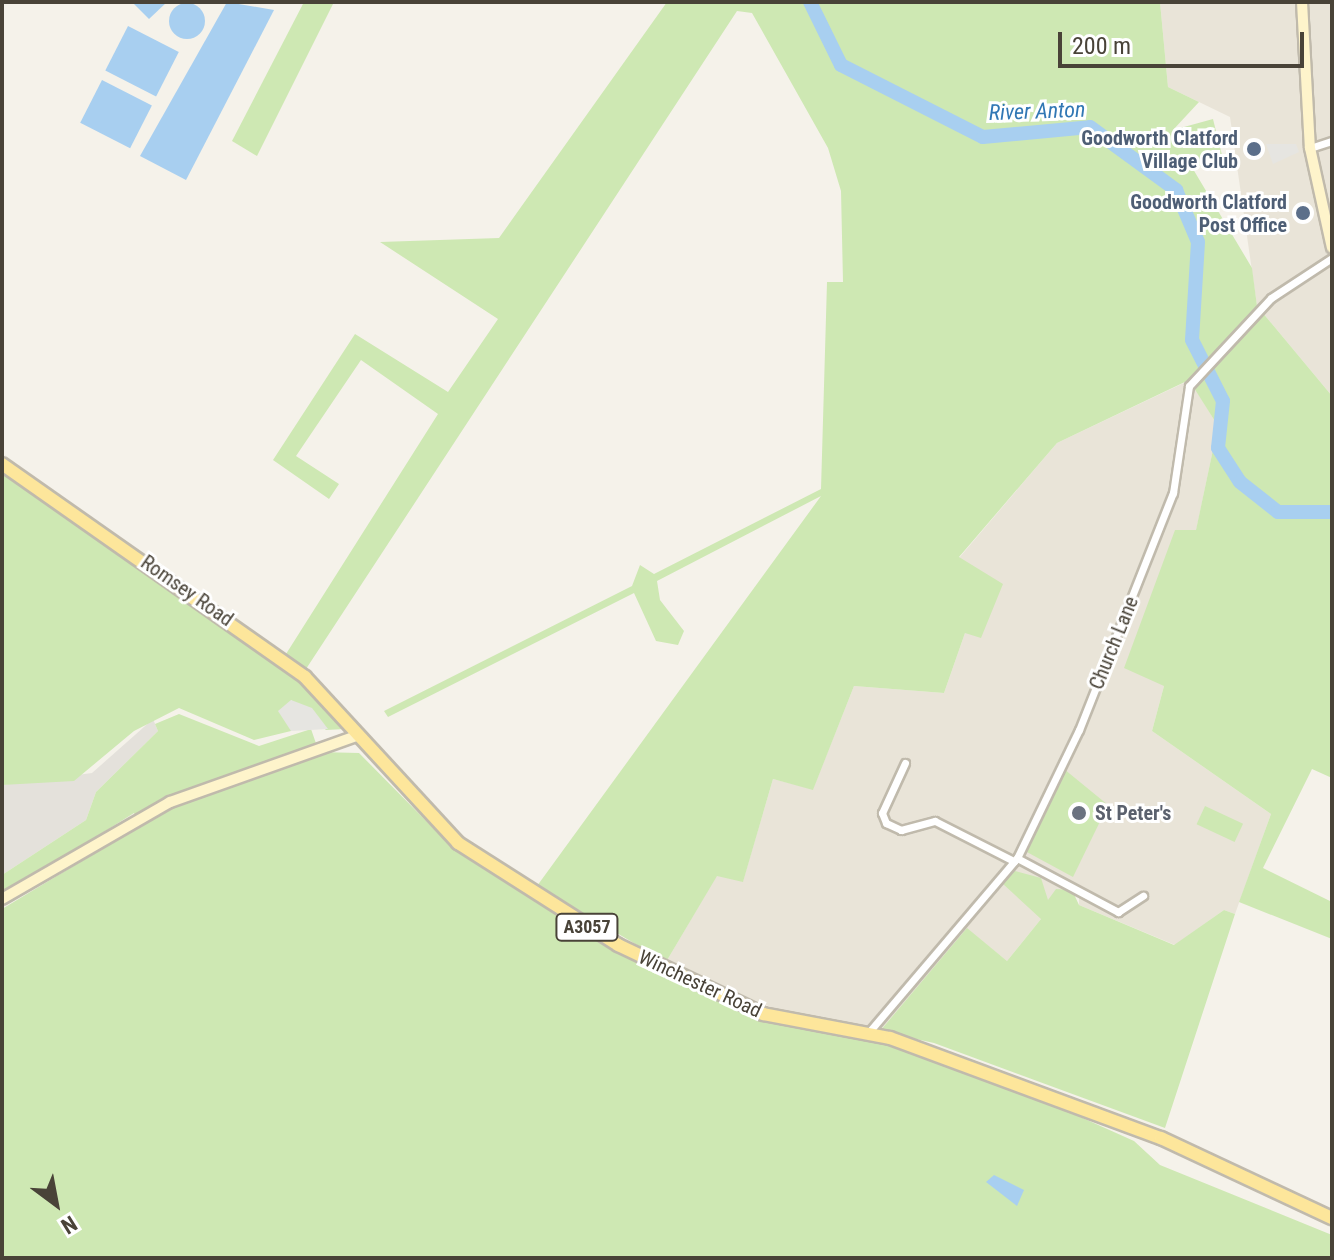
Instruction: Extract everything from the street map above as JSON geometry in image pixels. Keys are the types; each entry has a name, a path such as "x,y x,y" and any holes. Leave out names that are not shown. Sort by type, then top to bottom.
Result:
{"main road":[{"path":"1302,2 1310,148 1332,248"},
{"name":"Romsey Road","path":"2,464 279,657 356,736"},
{"path":"2,899 170,802 356,736"},
{"name":"Winchester Road","path":"356,736 458,843 618,945 763,1014 868,1033 1161,1138 1332,1218"}],"street":[{"path":"1310,148 1332,141"},
{"name":"Church Lane","path":"868,1033 1016,859 1079,730 1173,493 1185,445 1181,402 1189,386 1271,298 1332,258"},
{"path":"905,763 882,813 886,823 901,830 935,821 1118,912 1143,896"},
{"path":"1047,888 1052,878"}],"shaded area":[{"path":"1160,2 1332,2 1332,396 1257,306 1230,117 1168,87"},
{"path":"1266,144 1296,144 1299,152 1273,164"},
{"path":"1190,380 1218,426 1196,531 1175,530 1164,686 1152,731 1271,814 1235,914 1224,910 1175,945 1079,905 1079,894 1041,919 1007,961 967,929 880,1031 789,1015 666,962 717,875 743,881 773,779 813,789 854,686 944,693 965,633 959,558 1057,443"},
{"path":"291,700 312,708 328,729 291,731 278,711"},
{"path":"153,719 158,731 96,792 86,820 2,875 2,785 92,773"}],"green space":[{"path":"304,2 334,2 257,156 232,141"},
{"path":"667,2 1160,2 1168,87 1199,102 1173,130 1213,119 1223,159 1193,169 1252,268 1257,306 1332,396 1332,778 1312,769 1263,868 1332,902 1332,939 1239,902 1271,814 1152,731 1164,686 1124,668 1175,530 1196,530 1218,426 1189,380 1057,443 959,557 1003,584 981,638 965,633 944,693 854,686 813,790 773,779 743,882 717,876 666,962 537,886 821,496 657,581 660,600 684,631 678,645 656,641 634,593 388,717 384,711 632,586 640,565 654,574 821,489 827,282 843,282 841,191 828,148 752,13 737,11 306,669 286,654 438,414 361,360 296,456 339,484 329,499 273,460 355,334 448,392 498,319 380,242 499,238"},
{"path":"2,472 309,685 345,729 326,730 291,700 291,731 254,740 179,708 134,731 74,781 2,785"},
{"path":"179,714 259,746 311,729 319,752 359,753 444,839 517,889 686,986 758,1018 893,1046 1038,1098 1134,1141 1160,1165 1332,1235 1332,1258 2,1258 2,909 140,826 134,813 2,896 2,875 86,820 96,792 158,731 155,724"},
{"path":"1064,769 1108,805 1073,877 1025,851"},
{"path":"1205,806 1243,824 1235,842 1197,824"},
{"path":"1015,871 1041,878 1048,900 1056,889 1072,890 1079,905 1174,945 1224,910 1235,914 1165,1128 934,1043 880,1031 967,928 1007,961 1041,919 1002,883"}],"water":[{"path":"132,2 167,2 149,19"},
{"path":"227,2 274,10 186,180 140,156"},
{"path":"187,3 199,9 205,21 199,33 187,39 175,33 169,21 175,9"},
{"path":"128,26 179,52 156,96 105,71"},
{"path":"102,80 152,105 130,148 80,123"},
{"path":"994,1175 1024,1190 1017,1206 986,1182"}],"waterway":[{"name":"River Anton","path":"810,2 841,65 983,137 1090,127 1176,190 1198,242 1192,340 1223,401 1218,448 1240,482 1278,512 1332,512"}],"place":[{"name":"Goodworth Clatford Village Club","path":"1254,149"},
{"name":"Goodworth Clatford Post Office","path":"1303,213"},
{"name":"St Peter's","path":"1079,813"}]}
